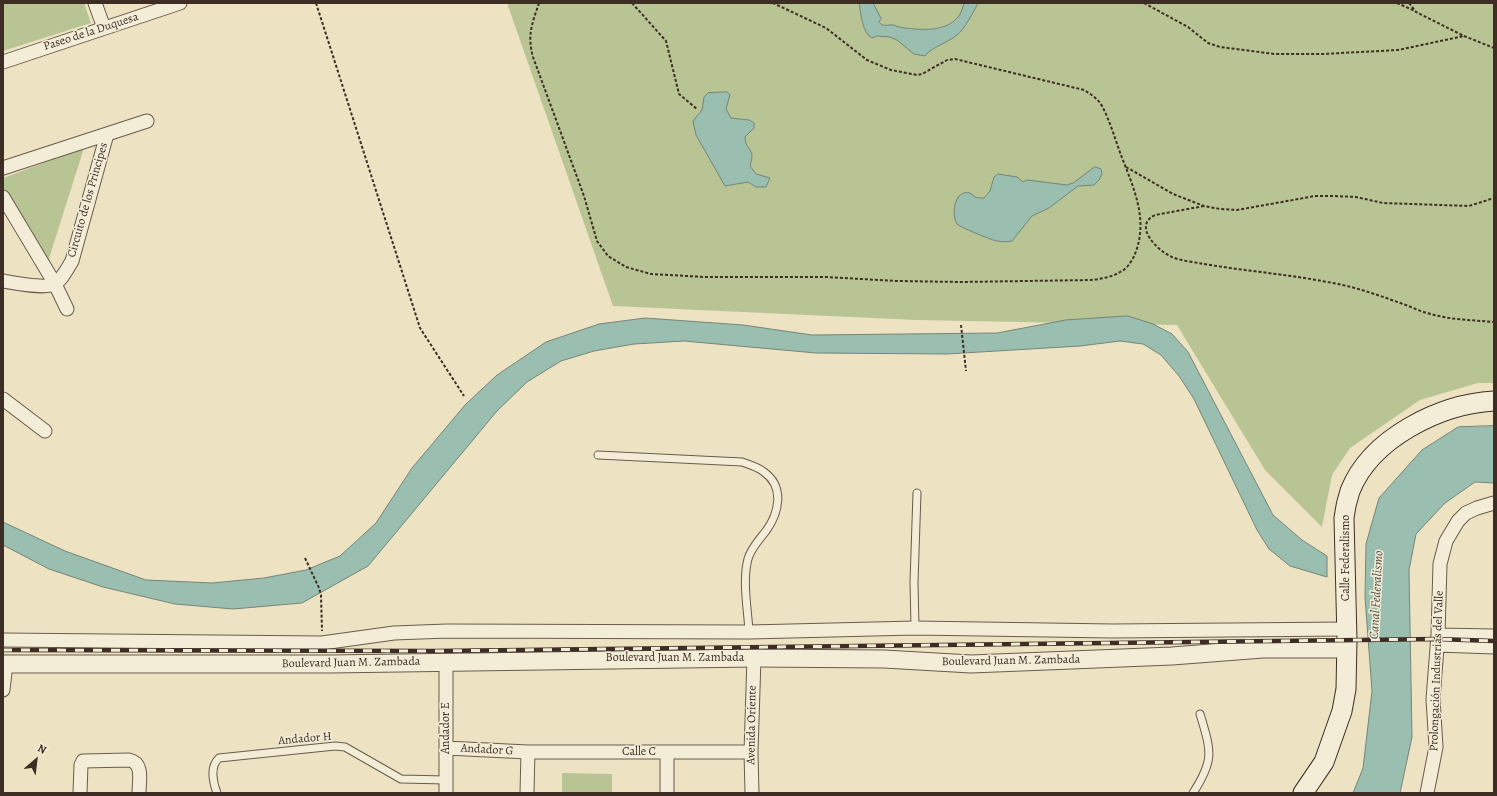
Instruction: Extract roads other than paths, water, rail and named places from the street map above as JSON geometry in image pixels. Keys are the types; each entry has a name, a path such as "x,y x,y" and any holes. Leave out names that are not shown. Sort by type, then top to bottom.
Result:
{"main road":[{"name":"Calle Federalismo","path":"1303,793 1324,762 1342,711 1346,688 1347,629 1344,518 1350,490 1358,476 1377,451 1398,435 1419,422 1470,404 1494,401"}],"street":[{"path":"95,3 104,28"},
{"name":"Paseo de la Duquesa","path":"3,62 180,3"},
{"path":"3,168 147,121"},
{"name":"Circuito de los Principes","path":"54,284 62,277 72,261 107,134"},
{"path":"3,197 67,309"},
{"path":"3,282 46,286 54,284"},
{"path":"3,399 45,431"},
{"name":"Prolongación Industrias del Valle","path":"1427,793 1436,747 1433,699 1440,564 1446,541 1458,521 1466,513 1494,503"},
{"name":"Boulevard Juan M. Zambada","path":"3,640 322,643 394,633 447,631 749,632 915,628 1113,631 1347,629"},
{"path":"1437,640 1494,636"},
{"path":"1437,640 1494,647"},
{"name":"Boulevard Juan M. Zambada","path":"5,664 446,662 754,658 884,659 971,664 1172,656 1263,649 1347,649"},
{"name":"Avenida Oriente","path":"752,793 751,752 754,658"},
{"name":"Andador E","path":"446,662 446,793"},
{"path":"3,690 5,664"},
{"name":"Andador G","path":"446,748 528,752"},
{"path":"527,793 528,752"},
{"name":"Calle C","path":"528,752 751,752"},
{"path":"667,752 667,793"},
{"path":"80,793 81,765 85,760 135,761 139,770 138,793"}],"lane":[{"path":"598,455 742,462 765,472 774,481 778,494 779,505 766,531 752,549 748,560 746,577 749,632"},
{"path":"915,628 914,582 917,493"},
{"path":"1193,793 1201,781 1210,752 1200,714"},
{"name":"Andador H","path":"217,793 212,771 213,766 219,758 335,746 345,747 401,779 446,780"}],"water":[{"path":"859,3 873,3 881,18 879,22 883,25 893,25 904,28 933,29 940,28 953,22 960,14 964,3 978,3 960,33 954,38 931,50 925,56 914,54 897,40 890,37 877,36 872,38 866,32 862,22"},
{"path":"727,92 730,95 726,109 731,118 749,120 754,123 754,128 745,137 752,155 750,166 756,174 770,178 766,187 756,187 748,182 725,186 696,135 693,121 702,110 704,97 708,93"},
{"path":"1095,167 1101,169 1102,174 1094,185 1078,186 1049,208 1032,216 1012,241 1001,242 989,239 957,224 955,220 955,204 960,195 970,193 975,197 984,198 990,191 994,177 998,174 1017,177 1023,182 1027,180 1067,185 1073,183"},
{"path":"1128,316 1153,324 1172,334 1188,352 1273,515 1302,540 1327,556 1327,577 1290,566 1269,549 1257,530 1194,399 1179,376 1161,355 1143,344 1120,341 1080,346 947,354 816,353 684,341 634,344 594,351 561,361 527,382 497,411 368,566 302,603 233,609 175,604 103,587 49,569 3,545 3,522 65,551 146,580 212,583 264,578 306,570 340,556 376,523 412,468 465,405 497,375 546,342 599,324 645,318 743,325 812,335 997,333 1066,320"},
{"name":"Canal Federalismo","path":"1494,426 1494,483 1475,482 1445,503 1416,534 1409,570 1412,737 1400,793 1353,793 1363,768 1372,691 1365,597 1366,544 1379,498 1422,450 1458,427"}],"railway":[{"path":"3,650 437,651 1437,639 1494,641"}]}
